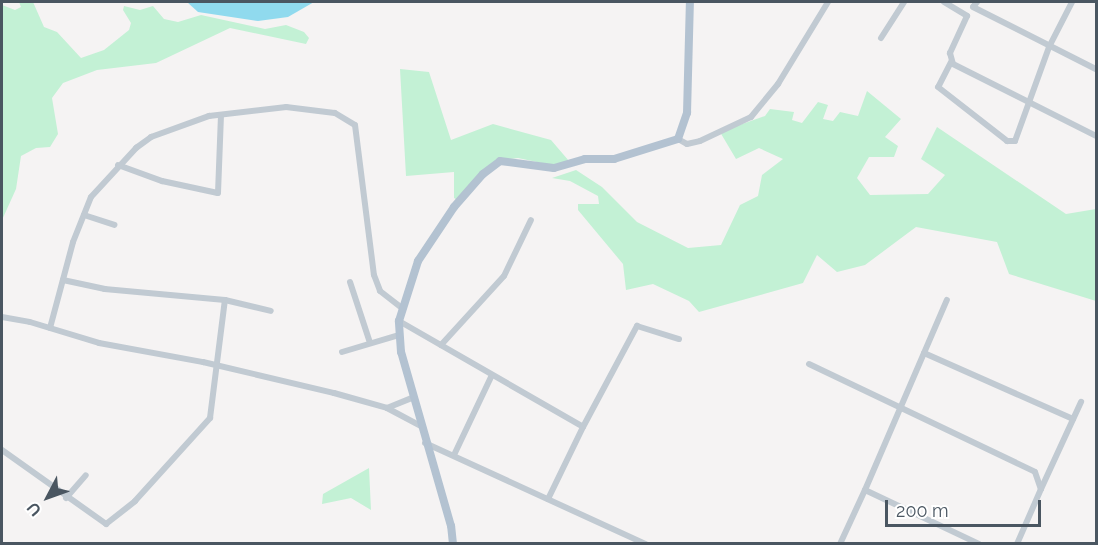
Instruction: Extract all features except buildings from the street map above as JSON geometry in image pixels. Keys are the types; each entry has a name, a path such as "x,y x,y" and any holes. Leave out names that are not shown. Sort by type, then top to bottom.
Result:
{"main road":[{"path":"453,543 451,526 424,442 399,334 402,308 425,249 454,207 495,165 513,160 554,168 585,159 614,159 678,139 687,113 690,2"}],"street":[{"path":"678,139 687,144 700,141 752,117 778,84 828,2"},
{"path":"881,38 904,2"},
{"path":"944,2 967,16"},
{"path":"1072,2 1048,47 1020,134 1015,141 1007,141 938,87 951,62 950,53 975,4 1048,47 1096,69"},
{"path":"951,62 1096,136"},
{"path":"50,328 63,280 94,190 118,165 147,139 221,114 290,107 320,110 353,122 374,275 380,291 402,308"},
{"path":"118,165 162,181 218,193 221,114"},
{"path":"84,215 114,225"},
{"path":"441,345 504,276 531,220"},
{"path":"63,280 105,289 225,300 271,311"},
{"path":"350,282 370,343"},
{"path":"2,450 66,498 106,524 126,509 208,422 219,365 225,300"},
{"path":"840,543 902,407 946,300"},
{"path":"2,317 50,328 99,343 219,365 387,408 421,426"},
{"path":"399,321 491,377 583,427"},
{"path":"548,499 636,327 678,339"},
{"path":"342,352 399,334"},
{"path":"924,353 1073,419"},
{"path":"809,364 1030,469 1037,475 1041,489"},
{"path":"454,455 491,377"},
{"path":"387,408 414,397"},
{"path":"1017,543 1082,402"},
{"path":"424,442 646,543"},
{"path":"66,498 86,475"},
{"path":"865,490 979,543"}],"green space":[{"path":"19,2 33,2 44,27 57,32 81,58 104,50 129,30 131,23 123,10 124,6 140,10 153,6 164,19 178,22 201,15 265,29 286,25 304,32 309,38 306,44 230,28 156,63 97,70 63,83 52,98 58,134 50,147 36,148 21,156 16,189 2,220 2,5 15,10 21,7"},
{"path":"400,69 429,72 451,140 493,124 551,140 569,161 551,165 518,158 495,163 462,203 454,198 454,172 406,176"},
{"path":"867,91 901,119 885,137 898,146 894,157 869,157 857,178 870,195 928,194 945,175 921,159 937,127 1066,214 1096,209 1096,301 1009,274 997,242 916,227 865,265 837,272 817,255 803,283 699,312 689,301 653,284 626,290 623,264 578,210 578,204 599,204 598,196 570,181 552,178 576,170 602,187 637,222 688,248 721,245 740,205 758,196 762,175 783,159 759,148 736,159 720,132 765,116 770,109 794,112 792,120 802,123 818,102 828,105 823,119 833,121 840,112 858,116"},
{"path":"369,468 371,510 351,498 322,504 323,494"}],"water":[{"path":"187,2 314,2 288,17 258,21 198,12"}]}
